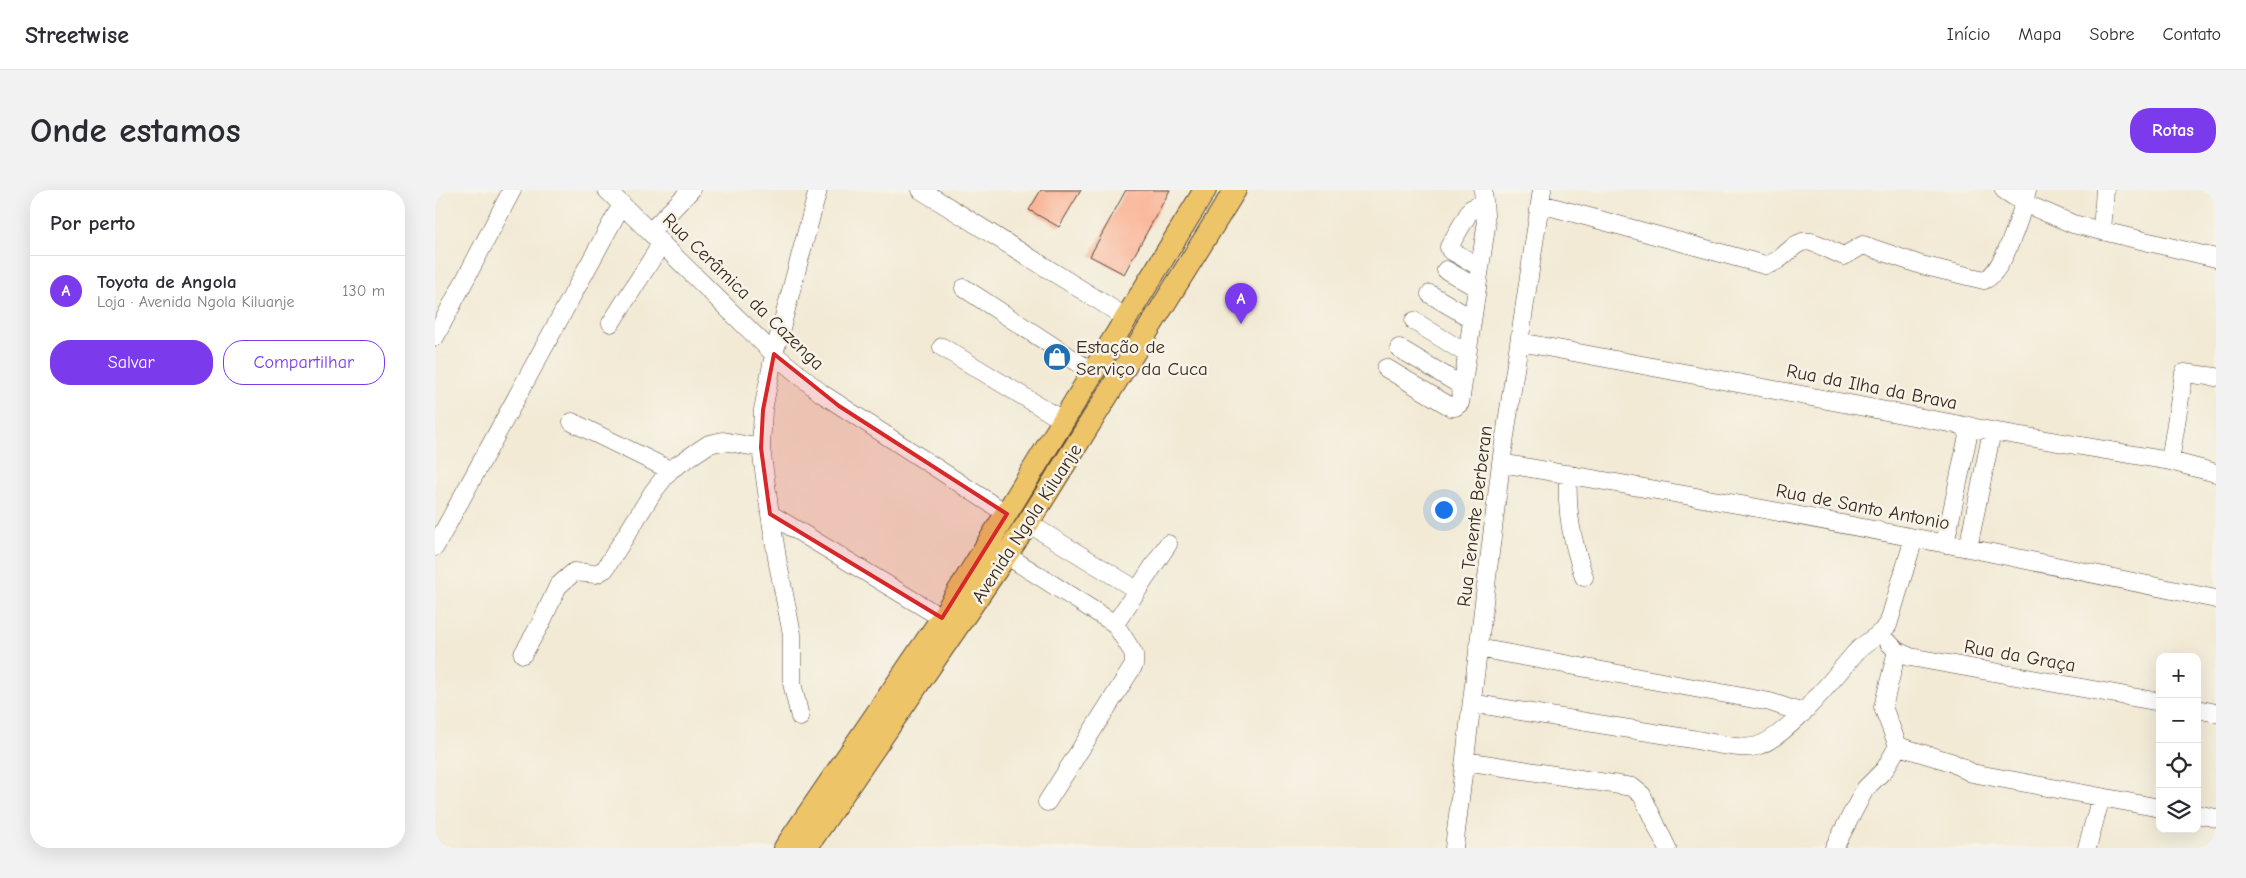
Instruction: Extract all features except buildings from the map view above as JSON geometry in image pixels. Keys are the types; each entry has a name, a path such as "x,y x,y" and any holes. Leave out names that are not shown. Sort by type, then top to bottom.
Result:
{"main road":[{"name":"Avenida Ngola Kiluanje","path":"785,848 942,618 1205,190"},
{"name":"Avenida Ngola Kiluanje","path":"806,848 1028,523 1235,190"}],"street":[{"path":"435,337 512,190"},
{"name":"Rua Cerâmica da Cazenga","path":"607,190 774,354 839,406 1007,514"},
{"path":"611,324 656,238 691,190"},
{"path":"800,717 792,683 791,626 778,564 761,448 763,410 774,354 818,190"},
{"path":"921,190 1127,318"},
{"path":"2004,190 2026,196 2073,224 2102,232 2215,253"},
{"path":"2102,232 2105,190"},
{"path":"1480,267 1450,250 1449,246 1471,209 1484,196"},
{"path":"1386,368 1451,407 1459,404 1486,227 1484,196"},
{"path":"1541,197 1765,264 1774,264 1801,242 1811,242 1844,256 1863,245 1921,265 1980,280 1989,278 2000,265 2026,196"},
{"name":"Rua Tenente Berberan","path":"1454,848 1501,463 1541,197"},
{"path":"435,547 622,204"},
{"path":"1446,270 1477,288"},
{"path":"964,288 1094,373"},
{"path":"1430,294 1472,319"},
{"path":"1413,321 1467,354"},
{"name":"Rua da Ilha da Brava","path":"1520,342 1992,431 2170,461 2216,473"},
{"path":"943,347 1064,421"},
{"path":"1399,348 1462,386"},
{"path":"2170,461 2185,373 2216,377"},
{"path":"572,422 670,470"},
{"path":"1945,544 1971,426"},
{"path":"1968,548 1992,431"},
{"path":"523,654 541,623 558,586 574,572 597,574 605,569 653,492 670,470 709,444 723,441 761,448"},
{"name":"Rua de Santo Antonio","path":"1501,463 1968,548 2216,599"},
{"path":"1568,474 1568,520 1573,545 1584,577"},
{"path":"771,514 942,618"},
{"path":"1028,523 1137,590"},
{"path":"1472,703 1742,747 1756,746 1770,740 1803,713 1856,652 1881,634 1893,615 1914,538"},
{"path":"1115,624 1168,544"},
{"path":"1006,555 1115,624 1134,654 1134,665 1047,802"},
{"name":"Rua da Graça","path":"1881,634 1897,651 1910,657 2156,701"},
{"path":"1478,648 1761,700 1803,713"},
{"path":"1897,651 1883,707 1891,733 1898,746 1951,762 1972,773 2156,807"},
{"path":"2201,710 2216,713"},
{"path":"1834,848 1865,789 1885,769 1898,746"},
{"path":"1465,761 1633,787 1642,794 1667,848"},
{"path":"2087,848 2101,797"},
{"path":"2201,815 2216,818"}],"highlighted area":[{"path":"774,354 839,406 1007,514 942,618 770,514 761,448 763,410"}],"place":[{"name":"Toyota de Angola","path":"1241,324"},
{"name":"Estação de Serviço da Cuca","path":"1057,357"}]}
